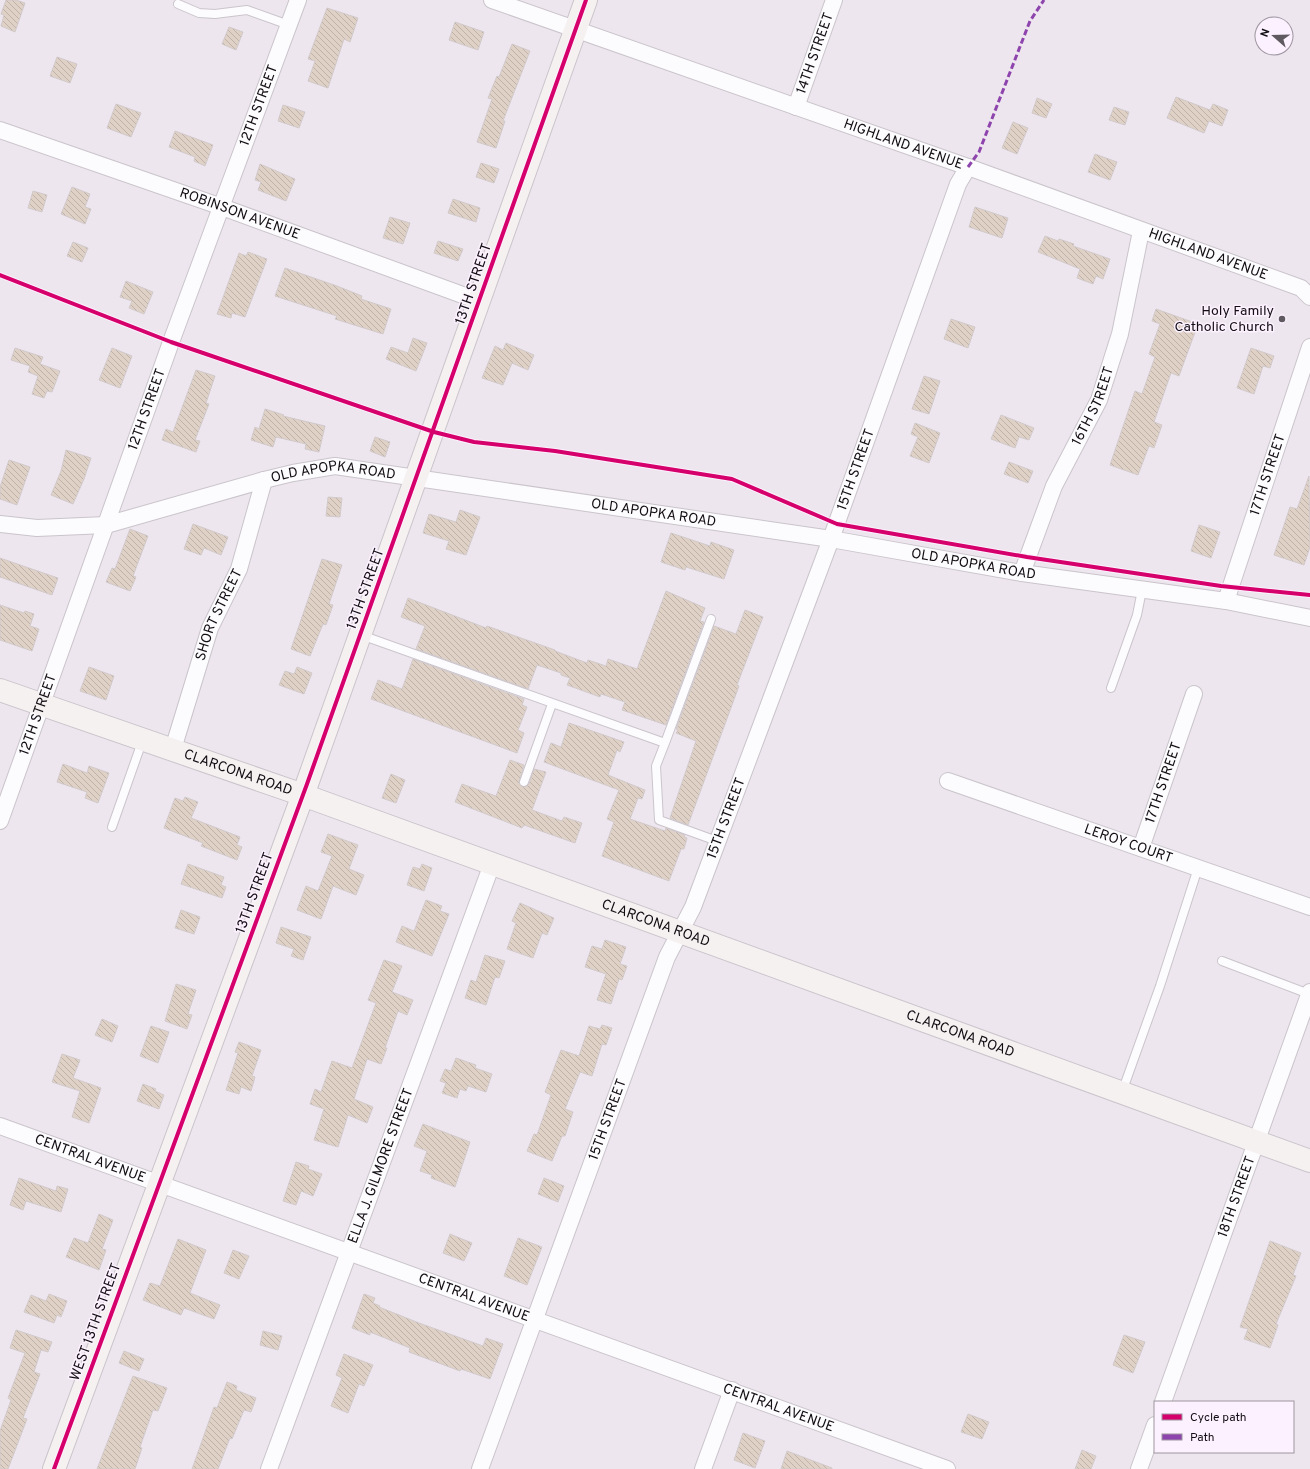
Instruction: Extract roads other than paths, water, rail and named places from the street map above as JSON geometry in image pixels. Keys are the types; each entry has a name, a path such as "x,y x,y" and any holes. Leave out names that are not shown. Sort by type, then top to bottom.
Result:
{"street":[{"name":"12TH STREET","path":"0,821 106,525 298,0"},
{"name":"HIGHLAND AVENUE","path":"492,0 968,167 1301,288 1310,297"},
{"name":"13TH STREET","path":"159,1183 361,635 586,0"},
{"name":"14TH STREET","path":"796,107 834,0"},
{"name":"ROBINSON AVENUE","path":"0,130 222,207 479,301"},
{"name":"15TH STREET","path":"480,1469 667,957 692,907 831,539 958,184 968,167"},
{"name":"16TH STREET","path":"1022,573 1054,486 1099,400 1120,334 1141,231"},
{"name":"17TH STREET","path":"1226,601 1310,347"},
{"name":"OLD APOPKA ROAD","path":"0,524 37,528 106,525 264,480 293,473 335,466 831,539 1022,573 1226,601 1310,618"},
{"name":"SHORT STREET","path":"173,749 210,628 239,569 264,480"},
{"name":"CLARCONA ROAD","path":"0,690 303,795 1310,1161"},
{"name":"17TH STREET","path":"1141,848 1194,694"},
{"name":"LEROY COURT","path":"948,781 1310,907"},
{"name":"ELLA J. GILMORE STREET","path":"270,1469 492,864"},
{"name":"18TH STREET","path":"1163,1401 1310,993"},
{"name":"CENTRAL AVENUE","path":"0,1126 732,1390 924,1465 947,1469"},
{"name":"WEST 13TH STREET","path":"54,1469 159,1183"},
{"path":"703,1469 732,1390"},
{"path":"1140,1469 1154,1428"}],"lane":[{"path":"178,4 199,13 215,14 247,10 289,26"},
{"path":"1111,688 1137,615 1142,590"},
{"path":"711,619 656,766 659,820 717,841"},
{"path":"361,635 665,743"},
{"path":"524,782 552,704"},
{"path":"112,827 143,739"},
{"path":"1122,1093 1160,986 1198,868"},
{"path":"1222,961 1310,993"}],"place":[{"name":"Holy Family Catholic Church","path":"1282,319"}]}
